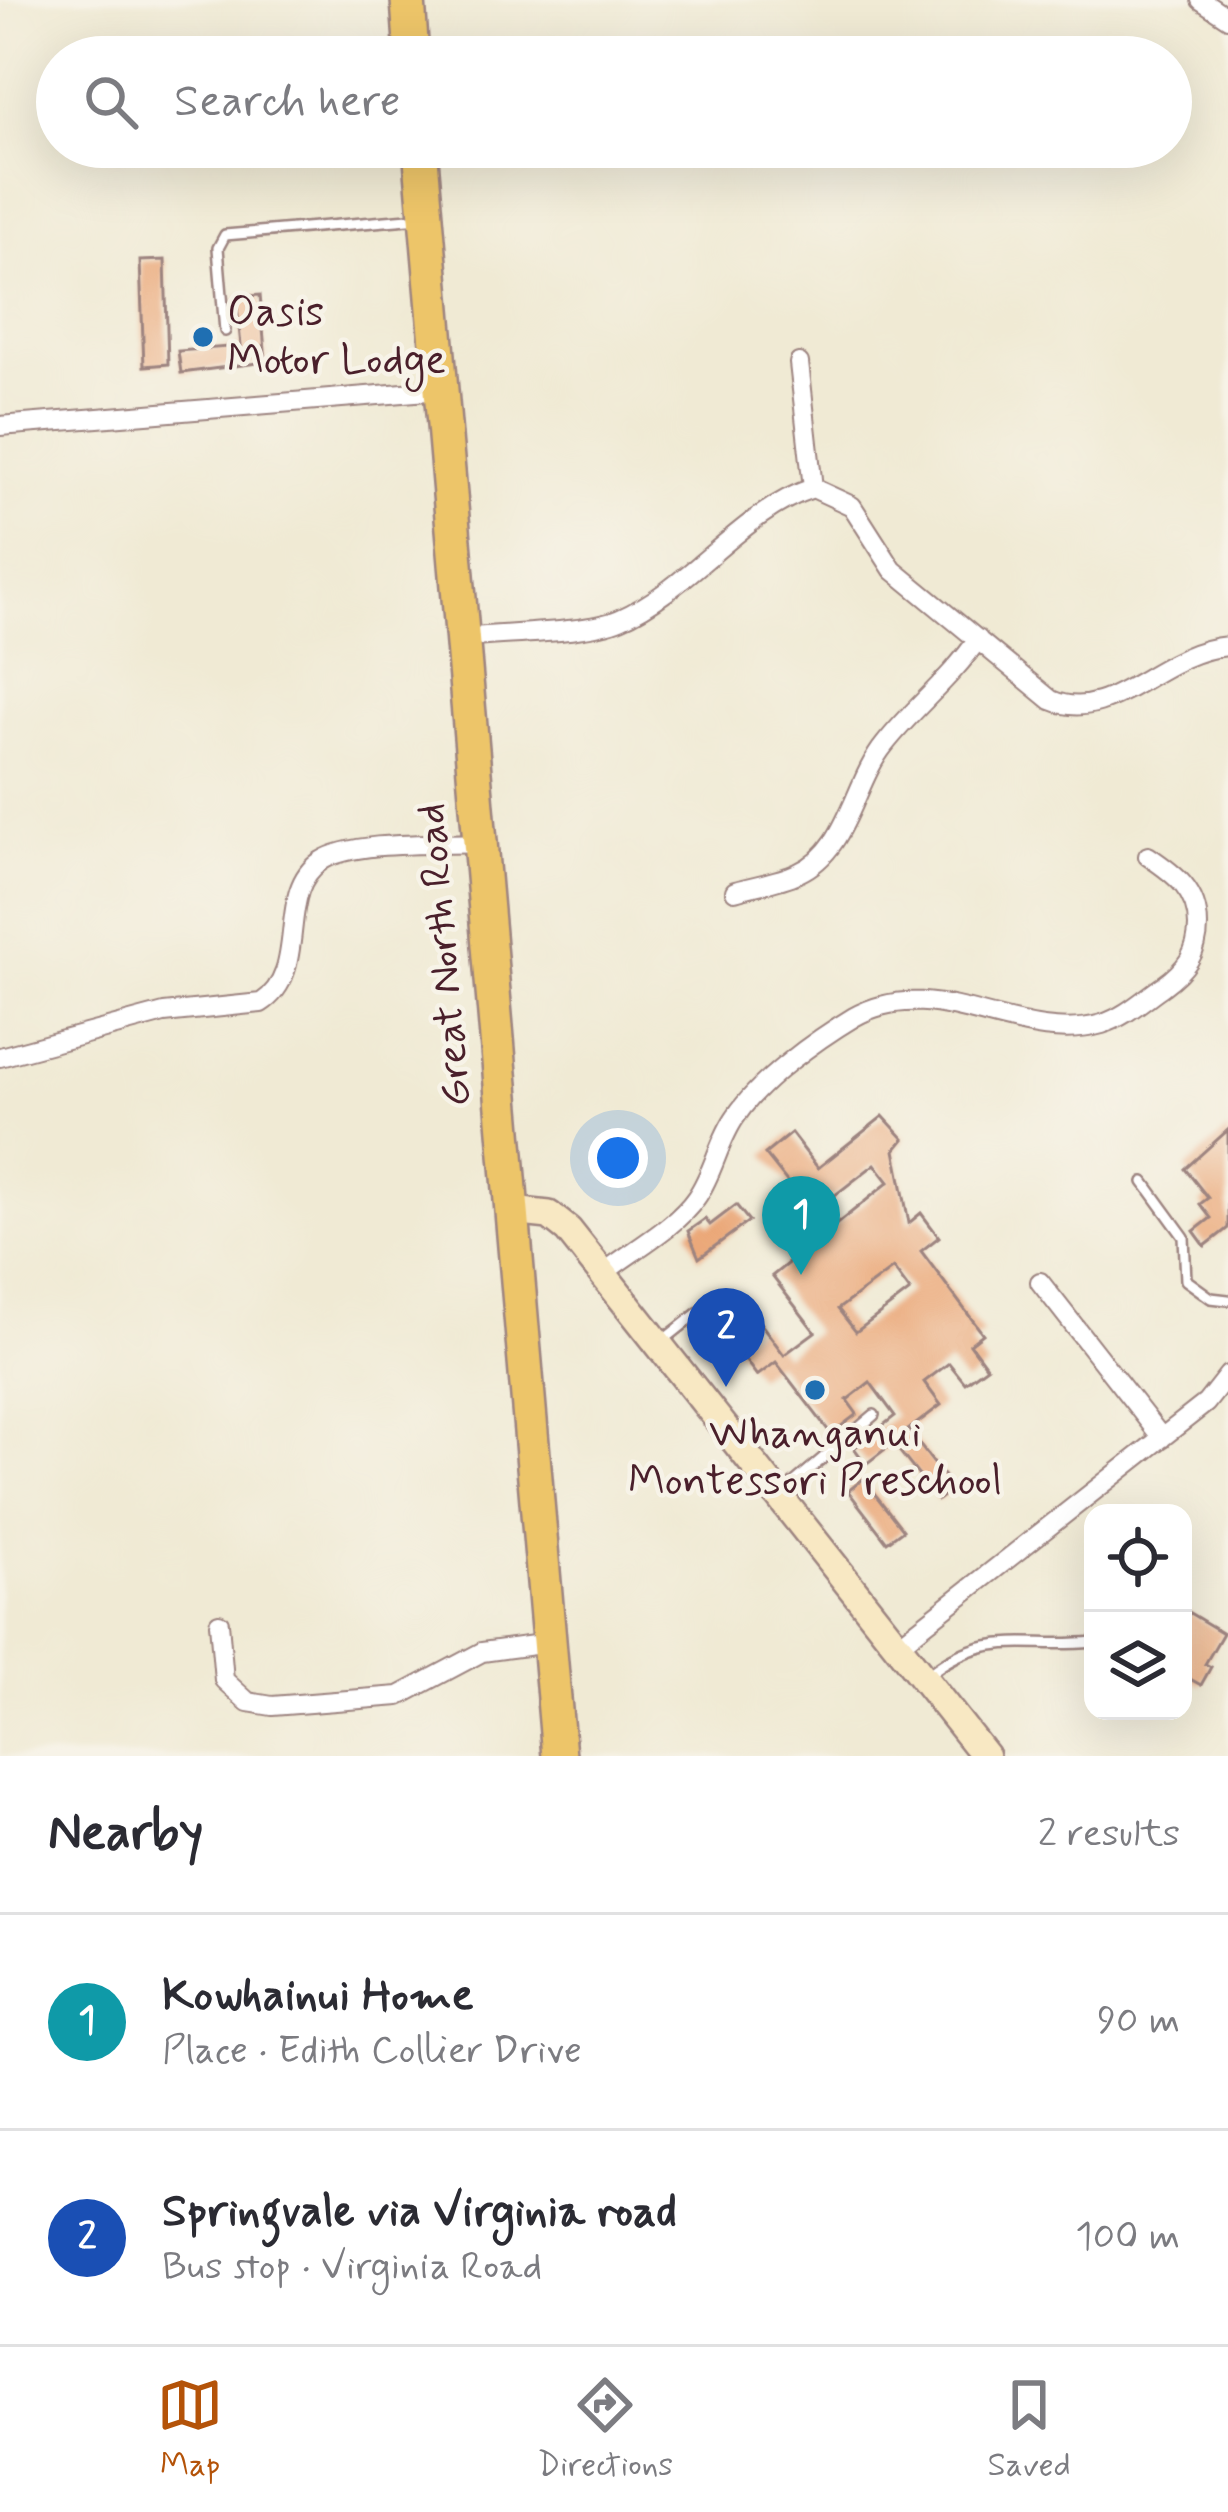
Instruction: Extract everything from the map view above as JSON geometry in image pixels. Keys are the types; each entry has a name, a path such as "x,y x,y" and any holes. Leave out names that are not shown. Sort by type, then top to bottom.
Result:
{"highway":[{"path":"408,0 411,36"},
{"name":"Great North Road","path":"422,168 559,1756"}],"street":[{"path":"1202,0 1228,18"},
{"path":"800,363 813,488"},
{"path":"0,426 440,390"},
{"path":"462,638 616,622 658,599 785,500 813,488 852,506 893,569 1051,700 1082,709 1101,705 1190,652 1228,646"},
{"path":"735,891 798,874 816,862 836,840 884,744 954,675 978,639"},
{"path":"0,1057 164,1013 261,1004 285,978 300,891 308,872 322,860 366,849 481,843"},
{"path":"605,1272 694,1202 735,1117 752,1096 874,1006 901,999 929,1001 1052,1028 1080,1028 1106,1023 1177,975 1197,943 1192,896 1177,875 1148,856"},
{"path":"512,1211 549,1215 605,1272 986,1756"},
{"path":"1040,1282 1162,1438"},
{"path":"898,1645 1206,1403 1228,1375"},
{"path":"219,1623 224,1680 248,1702 272,1706 399,1696 482,1652 549,1642"}],"lane":[{"path":"225,331 218,248 225,235 426,218"},
{"path":"1144,1182 1184,1237 1186,1280 1210,1298 1228,1300"},
{"path":"661,1342 699,1312"},
{"path":"780,1494 874,1415"},
{"path":"925,1677 950,1658 977,1647 1026,1640 1084,1642"}],"building":[{"path":"165,260 168,364 144,366 140,261"},
{"path":"260,295 266,362 181,373 178,351 241,346 236,297"},
{"path":"883,1116 904,1139 895,1150 909,1223 921,1213 939,1237 921,1251 983,1334 970,1344 987,1367 965,1383 949,1363 924,1382 941,1405 908,1430 953,1488 938,1500 893,1443 866,1464 854,1448 895,1416 870,1382 847,1400 857,1414 831,1434 776,1362 757,1376 734,1345 761,1324 784,1355 815,1332 772,1276 889,1182 875,1164 812,1213 765,1154 791,1133 818,1168","holes":["893,1268 910,1291 856,1332 838,1309"]},
{"path":"1228,1130 1228,1228 1205,1246 1194,1231 1211,1218 1200,1204 1208,1198 1185,1169"},
{"path":"736,1205 749,1221 699,1258 688,1231 705,1219 710,1225"},
{"path":"863,1479 903,1530 887,1542 848,1491"},
{"path":"1192,1614 1223,1633 1205,1664 1211,1667 1201,1685 1192,1680"}],"place":[{"name":"Oasis Motor Lodge","path":"203,337"},
{"name":"Kowhainui Home","path":"801,1275"},
{"name":"Springvale via Virginia road","path":"726,1387"},
{"name":"Whanganui Montessori Preschool","path":"815,1390"}]}
